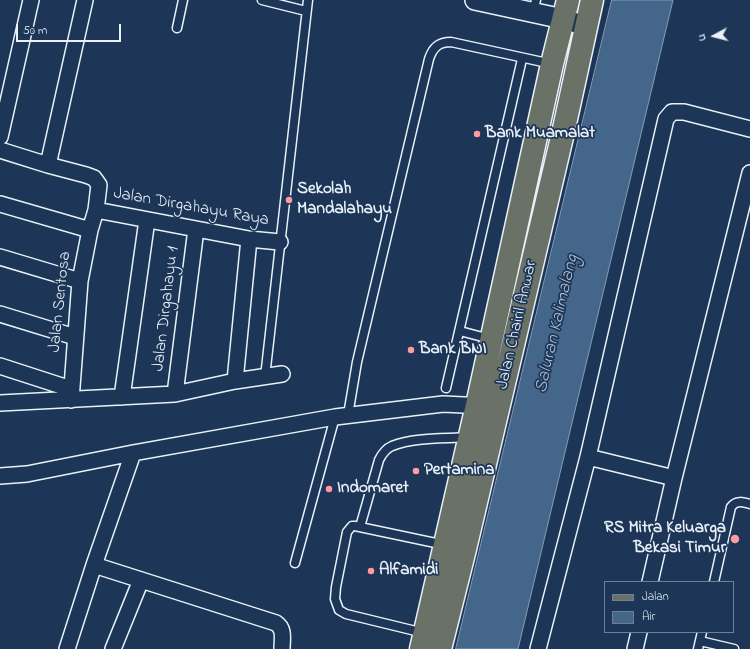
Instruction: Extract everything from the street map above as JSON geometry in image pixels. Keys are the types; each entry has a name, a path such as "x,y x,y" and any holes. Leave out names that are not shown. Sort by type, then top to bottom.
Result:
{"main road":[{"name":"Jalan Chairil Anwar","path":"423,641 455,547 498,409 563,133 592,0"},
{"name":"Jalan Chairil Anwar","path":"440,649 470,437 565,9"}],"street":[{"path":"0,137 31,0"},
{"path":"0,150 48,165 85,0"},
{"path":"487,1 565,9 586,26"},
{"path":"538,649 588,457 666,119 672,112 684,112 750,130"},
{"name":"Jalan Sentosa","path":"48,165 86,175 97,181 99,187 96,210 90,230 80,281 71,394"},
{"path":"650,581 674,478 750,173"},
{"path":"0,204 90,230"},
{"name":"Jalan Dirgahayu Raya","path":"96,210 249,239 280,242"},
{"path":"122,396 147,220"},
{"name":"Jalan Dirgahayu 1","path":"175,394 196,229"},
{"path":"235,381 249,239"},
{"path":"0,257 80,281"},
{"path":"0,314 75,337"},
{"path":"0,366 71,394"},
{"path":"0,403 71,394 122,396 175,394 235,381 282,374"},
{"path":"0,476 27,474 133,453 342,416 443,404 477,405 498,409"},
{"path":"67,649 94,565 133,453"},
{"path":"588,457 674,478"},
{"path":"94,565 276,623 282,630 282,649"},
{"path":"113,649 141,580"},
{"path":"635,649 639,633"}],"lane":[{"path":"177,28 182,0"},
{"path":"262,0 306,11"},
{"path":"265,377 308,0"},
{"path":"295,563 342,416 357,362 428,59 432,50 444,42 452,42 522,59 552,64"},
{"path":"446,388 522,59"},
{"path":"460,331 491,339"},
{"path":"360,527 379,460 383,453 391,447 417,440 470,437"},
{"path":"714,581 731,507 734,503 739,502 750,504"},
{"path":"423,641 346,614 339,610 335,600 336,587 347,532 352,526 360,527 455,547"},
{"path":"702,633 699,645 734,649"}],"water":[{"name":"Saluran Kalimalang","path":"612,0 673,0 518,649 456,649"}],"place":[{"name":"Bank Muamalat","path":"477,134"},
{"name":"Sekolah Mandalahayu","path":"289,200"},
{"name":"Bank BNI","path":"411,350"},
{"name":"Pertamina","path":"416,471"},
{"name":"Indomaret","path":"329,489"},
{"name":"RS Mitra Keluarga Bekasi Timur","path":"735,539"},
{"name":"Alfamidi","path":"371,571"}]}
